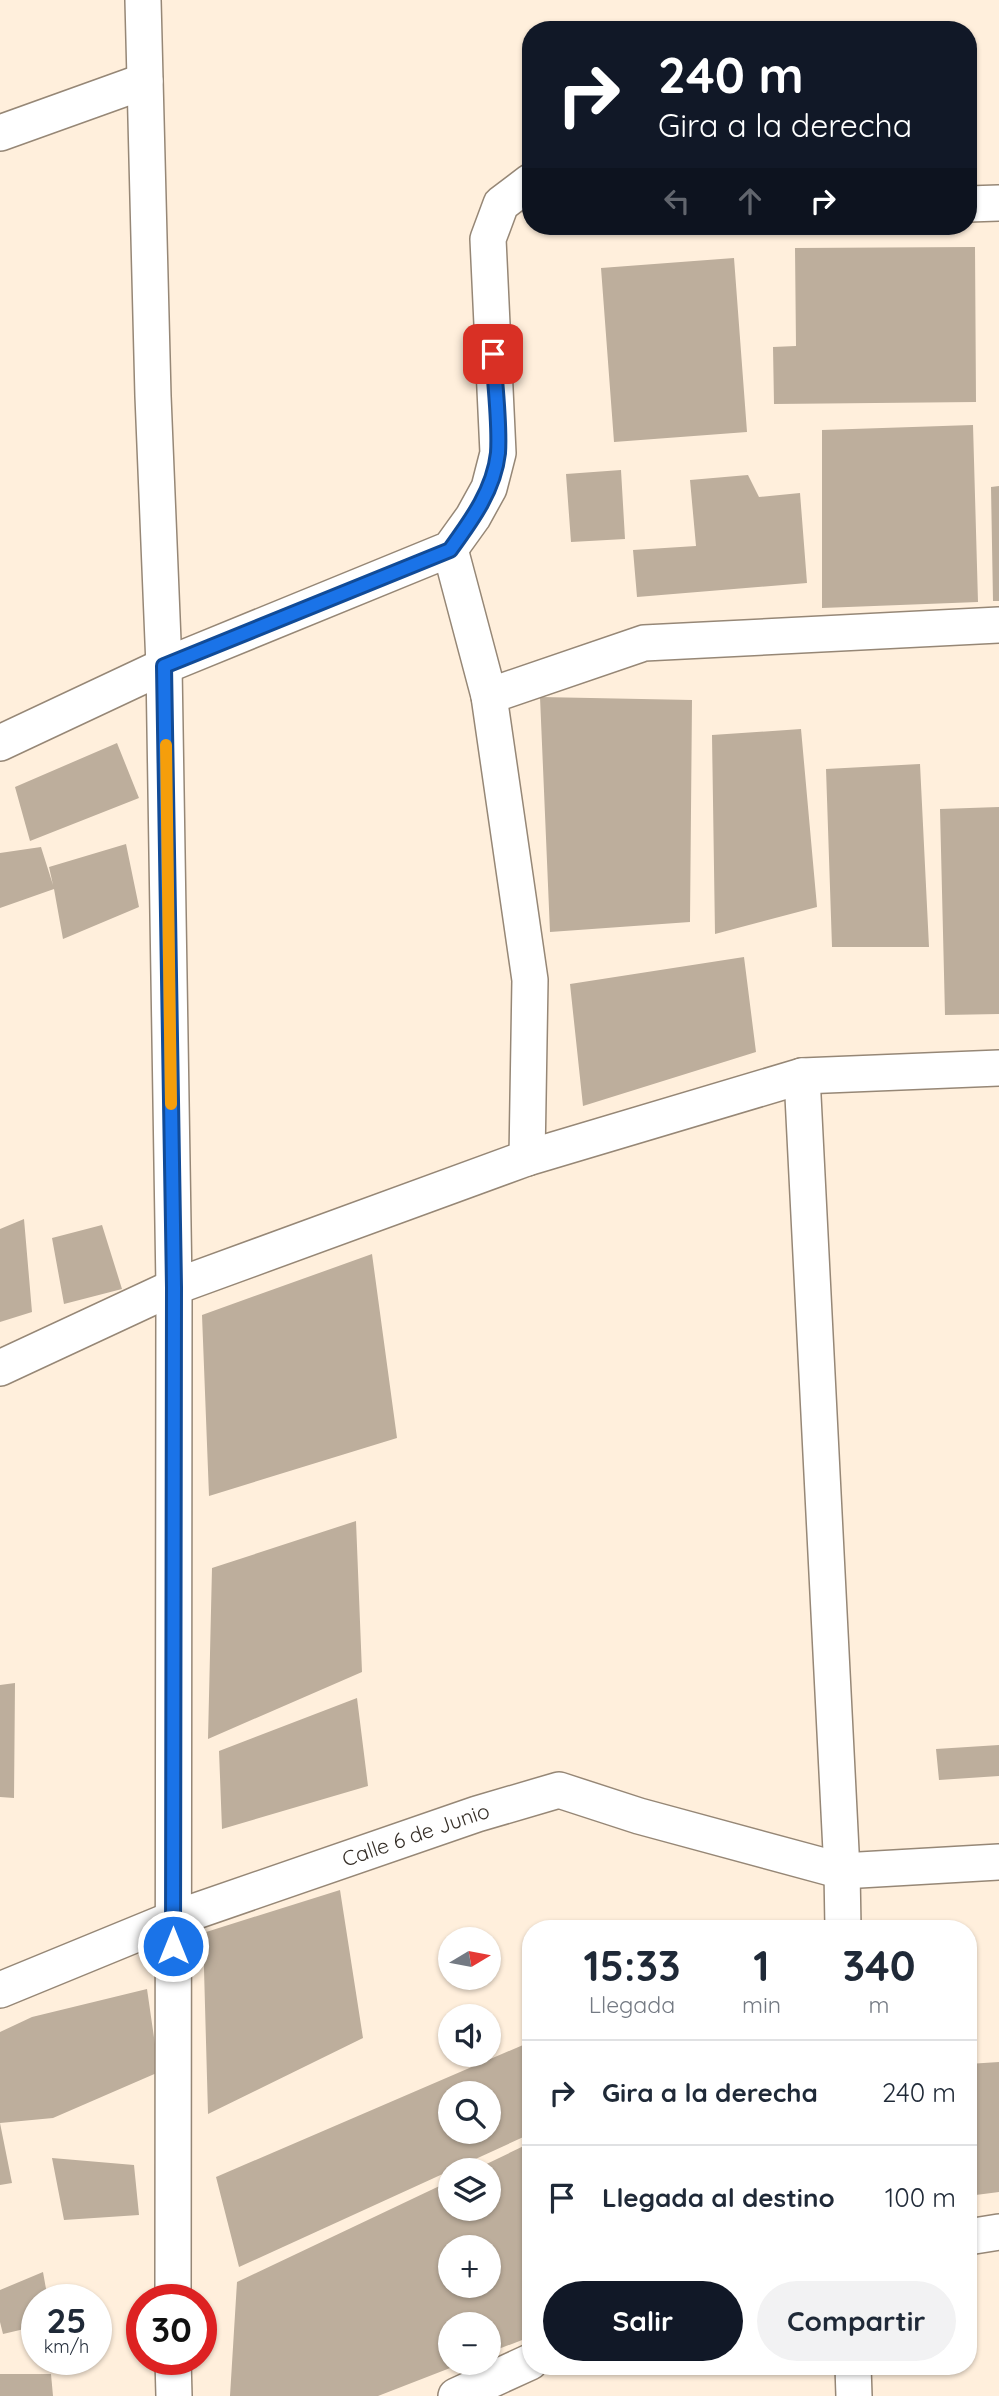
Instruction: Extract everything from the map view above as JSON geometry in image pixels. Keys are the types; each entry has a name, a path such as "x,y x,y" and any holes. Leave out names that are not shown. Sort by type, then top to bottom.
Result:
{"street":[{"path":"143,0 153,396 164,666 174,1287 173,2284"},
{"path":"0,133 145,81"},
{"path":"0,743 164,666 450,550 489,488 498,453 488,239 501,204 522,188"},
{"path":"977,204 999,203"},
{"path":"450,550 489,696 530,980 527,1158"},
{"path":"489,696 644,643 999,625"},
{"path":"0,1368 174,1287 527,1158 802,1076 999,1068"},
{"path":"802,1076 843,1920"},
{"name":"Calle 6 de Junio","path":"0,1990 173,1919 477,1814 559,1790 639,1816 842,1871 999,1863"},
{"path":"977,2236 999,2232"},
{"path":"456,2396 522,2366"},
{"path":"173,2375 174,2396"},
{"path":"853,2375 854,2396"}],"building":[{"path":"975,247 976,402 774,404 773,347 796,346 795,248"},
{"path":"734,258 747,432 614,442 601,268"},
{"path":"973,425 978,602 822,608 822,430"},
{"path":"621,470 625,539 571,542 566,474"},
{"path":"748,475 759,497 800,493 807,583 637,597 633,550 696,546 690,480"},
{"path":"999,486 999,601 993,601 991,487"},
{"path":"540,697 692,700 690,922 550,932"},
{"path":"801,729 817,907 715,934 712,735"},
{"path":"117,743 139,798 30,841 15,787"},
{"path":"920,764 929,947 832,947 826,769"},
{"path":"999,807 999,1014 945,1015 940,809"},
{"path":"126,844 139,907 63,939 54,889 0,908 0,853 41,847 53,885 49,867"},
{"path":"744,957 756,1052 583,1106 570,984"},
{"path":"24,1219 32,1312 0,1322 0,1229"},
{"path":"102,1225 122,1289 64,1304 52,1238"},
{"path":"372,1254 397,1438 209,1496 202,1315"},
{"path":"356,1521 362,1672 208,1739 212,1568"},
{"path":"15,1683 14,1798 0,1797 0,1685"},
{"path":"357,1698 368,1786 222,1829 219,1751"},
{"path":"999,1745 999,1776 939,1780 936,1749"},
{"path":"340,1890 363,2038 208,2114 203,1933"},
{"path":"147,1989 159,2072 53,2118 0,2123 0,2032 32,2017"},
{"path":"522,2045 522,2138 477,2158 438,2158 438,2176 239,2267 216,2177 438,2082 438,2144 501,2144 501,2081 439,2081 472,2067 501,2067 501,2054"},
{"path":"999,2062 999,2192 977,2195 977,2063"},
{"path":"0,2123 12,2183 0,2185"},
{"path":"522,2147 522,2340 501,2348 501,2312 438,2312 438,2373 378,2396 230,2396 237,2282 438,2187 438,2221 501,2221 501,2158 499,2158"},
{"path":"52,2158 134,2165 139,2215 64,2220"},
{"path":"43,2272 45,2284 21,2284 21,2330 3,2334 0,2322 0,2290"},
{"path":"0,2374 51,2375 53,2396 0,2396"}],"slow traffic":[{"path":"166,745 171,1104"}],"route":[{"path":"173,1946 174,1287 164,666 450,550 489,488 498,453 493,354"}]}
